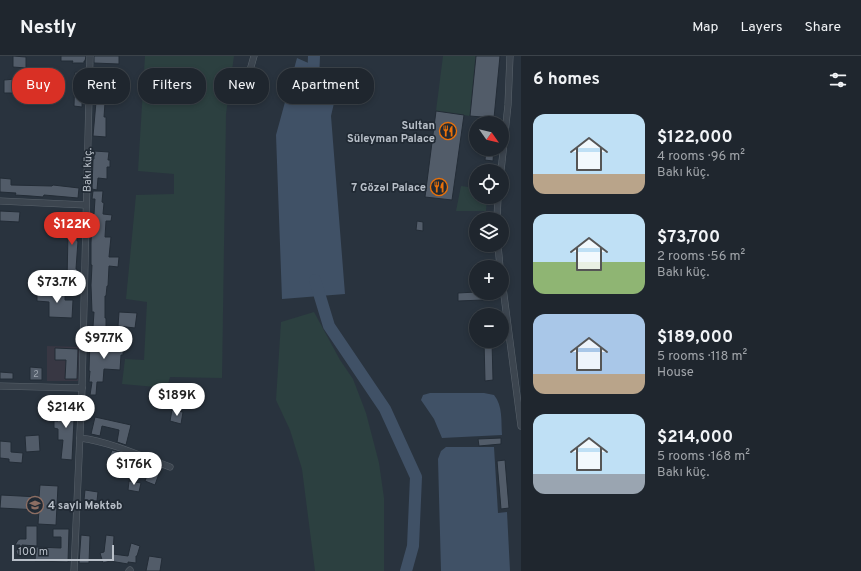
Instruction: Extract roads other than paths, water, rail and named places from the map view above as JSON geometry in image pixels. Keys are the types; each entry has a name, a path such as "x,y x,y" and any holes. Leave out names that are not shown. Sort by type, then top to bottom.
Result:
{"street":[{"name":"Bakı küç.","path":"74,571 82,388 90,56"},
{"path":"251,68 254,56"},
{"path":"502,164 508,105 510,56"},
{"path":"0,200 86,205"},
{"path":"505,300 521,426"},
{"path":"0,386 82,388"},
{"path":"80,438 110,444 170,466"}],"water":[{"path":"297,58 320,68 294,68"},
{"path":"284,104 334,104 331,116 345,294 282,299 276,135"},
{"path":"430,393 484,393 494,395 500,409 502,435 442,438 434,419 421,400 423,395"},
{"path":"446,447 494,447 498,513 507,512 510,571 441,571 438,459 441,451"}],"waterway":[{"path":"314,56 314,68"},
{"path":"315,280 329,326 385,409 416,477 413,546 406,571"}],"place":[{"name":"Sultan Süleyman Palace","path":"448,131"},
{"name":"7 Gözəl Palace","path":"439,187"},
{"name":"4 saylı Məktəb","path":"35,505"}]}
